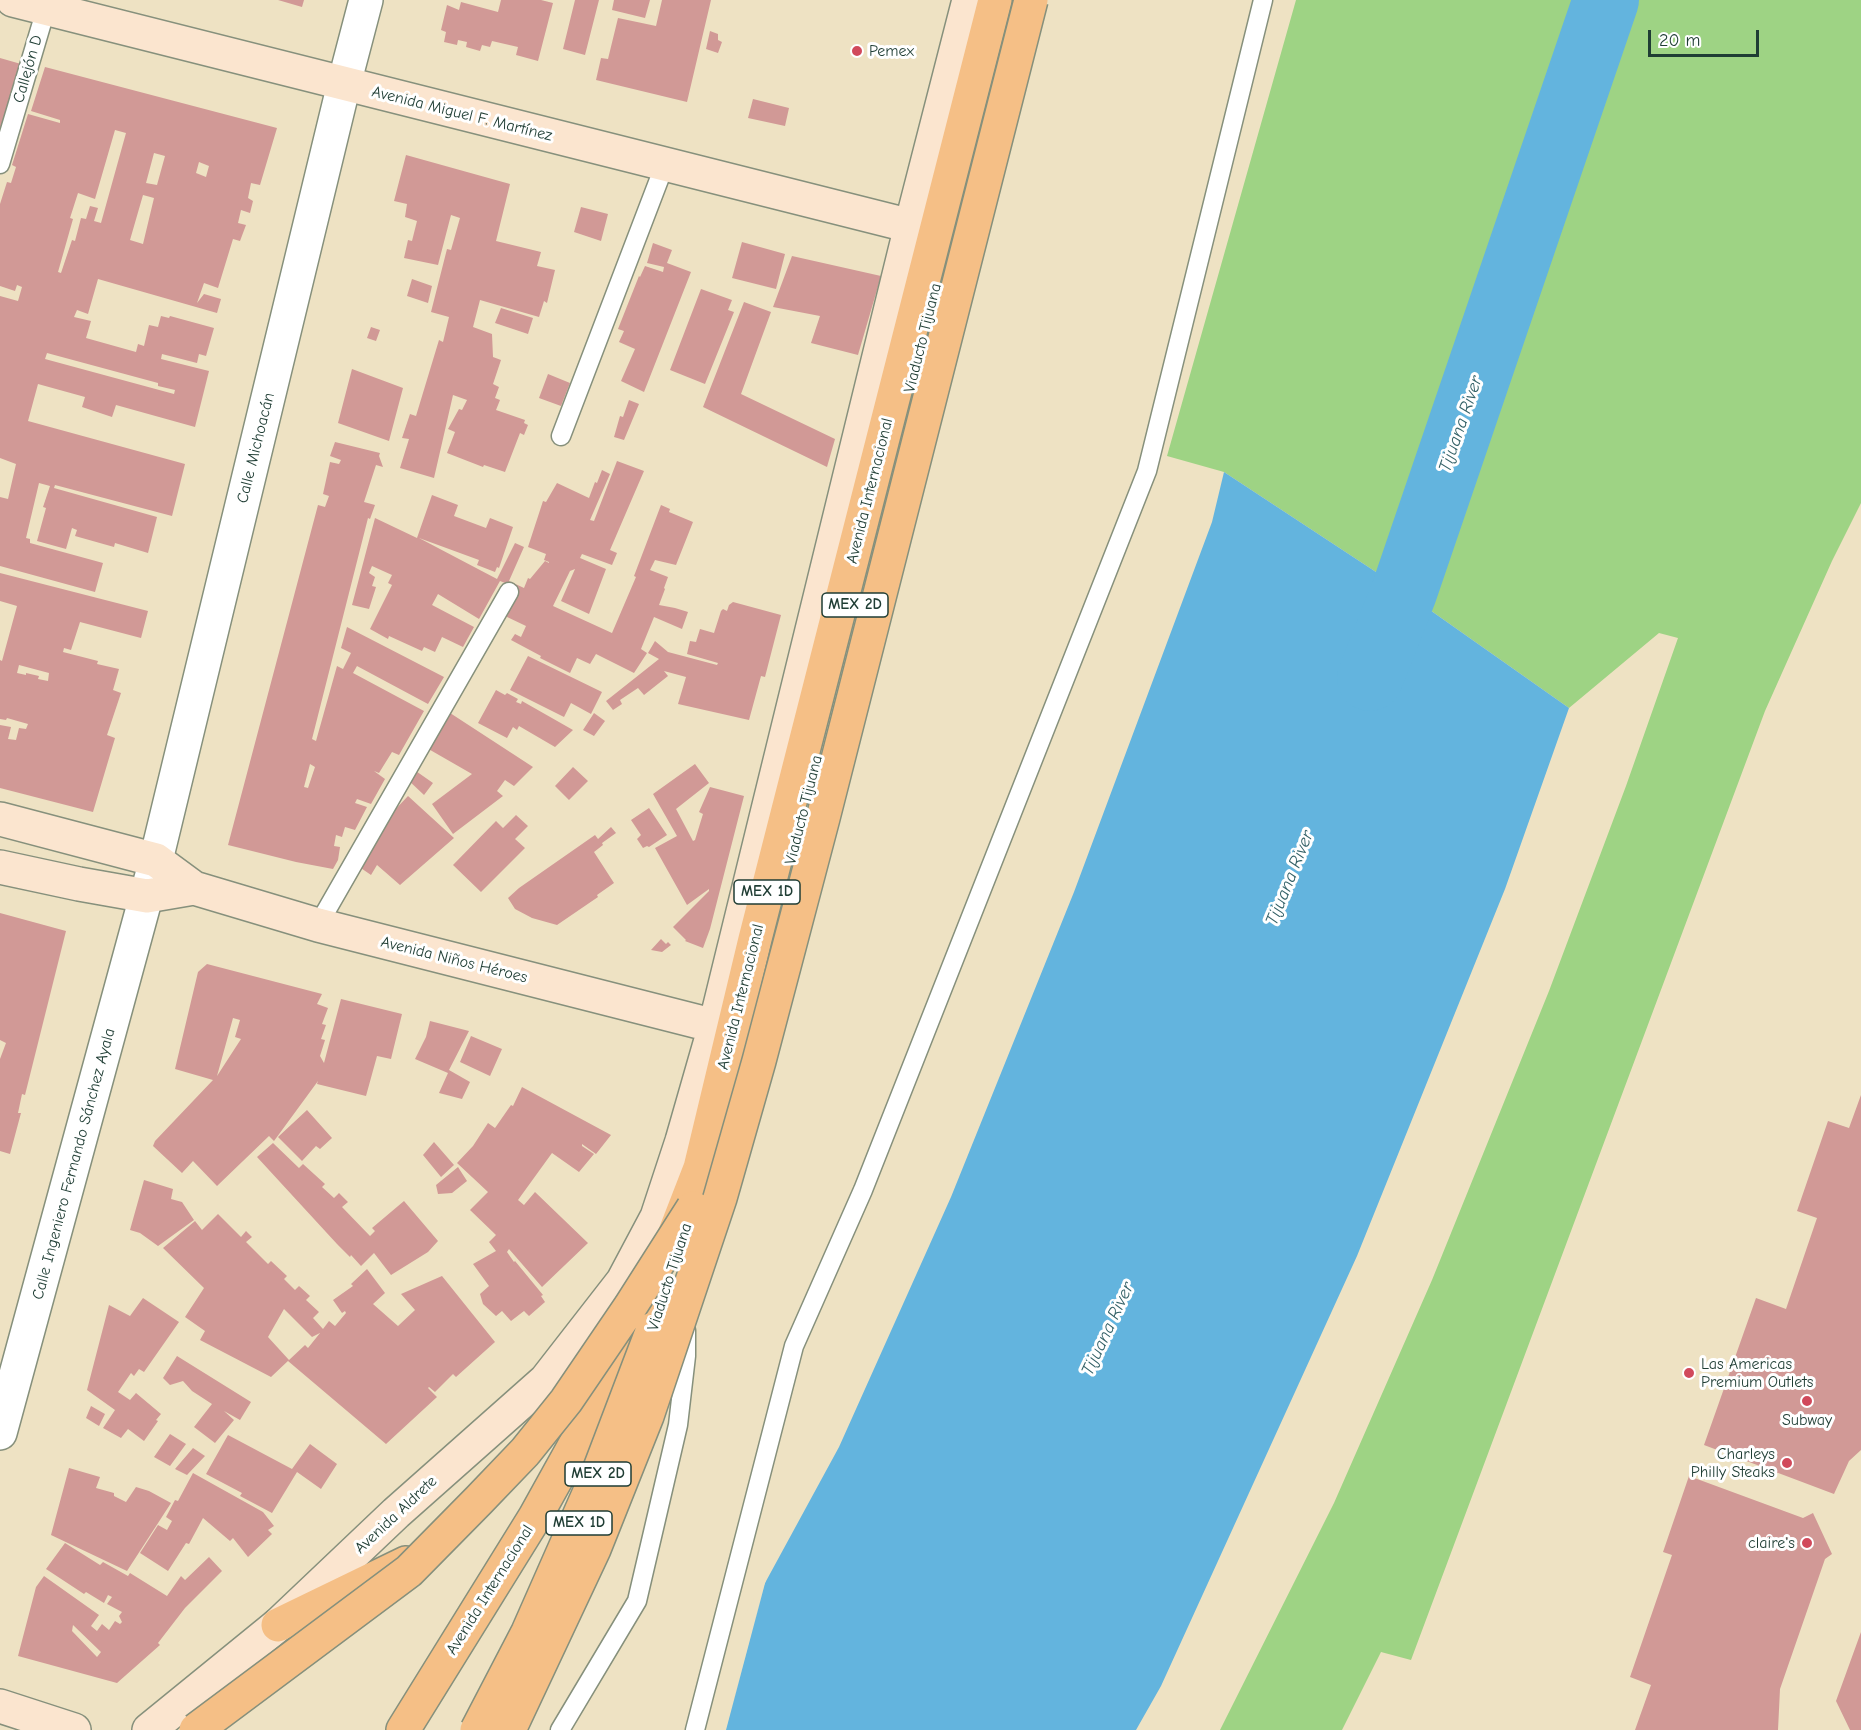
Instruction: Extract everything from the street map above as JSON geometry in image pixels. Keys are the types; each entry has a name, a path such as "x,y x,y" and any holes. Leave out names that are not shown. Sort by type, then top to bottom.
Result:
{"highway":[{"name":"Avenida Internacional","path":"403,1730 535,1517 601,1398 652,1290 700,1168 758,927 995,0"},
{"name":"Viaducto Tijuana","path":"477,1730 528,1632 599,1471 654,1329 740,1057 1008,0"},
{"name":"Viaducto Tijuana","path":"508,1730 594,1549 647,1416 720,1198 820,830 1031,0"},
{"name":"MEX 1D","path":"462,1730 584,1516 687,1310 736,1190 779,1044 1046,0"},
{"path":"196,1730 409,1571 525,1452 566,1401 693,1208"},
{"path":"278,1626 416,1558 526,1474 601,1398"}],"main road":[{"name":"Avenida Miguel F. Martínez","path":"13,0 911,226"},
{"name":"Avenida Internacional","path":"623,1281 657,1217 682,1141 715,1026 911,226 969,0"},
{"name":"Avenida Niños Héroes","path":"0,819 156,860 194,888 318,925 715,1026"},
{"name":"Avenida Niños Héroes","path":"0,867 147,896 194,888"},
{"name":"Avenida Aldrete","path":"149,1730 278,1626 396,1513 546,1380 623,1281"},
{"path":"0,1706 74,1730"}],"street":[{"name":"Calle Michoacán","path":"147,896 366,0"},
{"name":"Calle Ingeniero Fernando Sánchez Ayala","path":"0,1433 147,896"}],"lane":[{"path":"696,1730 794,1346 863,1190 1147,471 1263,0"},
{"name":"Callejón D","path":"0,164 46,9"},
{"path":"561,436 665,164"},
{"path":"318,925 510,592"},
{"path":"560,1730 637,1601 678,1425 686,1356 687,1310"}],"green space":[{"path":"1296,0 1861,0 1861,503 1832,561 1765,711 1411,1660 1381,1652 1342,1730 1220,1730 1334,1503 1432,1280 1549,991 1626,786 1678,638 1659,633 1569,708 1376,572 1224,472 1167,456"}],"water":[{"path":"1224,472 1376,572 1569,708 1505,889 1357,1256 1161,1686 1136,1730 685,1730 839,1447 951,1197 1074,892 1212,522"}],"pier":[{"path":"768,1572 726,1730 682,1730 682,1729"}],"building":[{"path":"278,0 304,0 302,7"},
{"path":"501,0 541,0 553,3 538,61 516,55 518,47 492,41 490,47 482,45 480,51 466,47 467,42 458,40 457,45 444,42 446,32 441,30 447,5 459,10 461,2 498,12"},
{"path":"575,0 599,0 585,55 563,49"},
{"path":"614,0 650,0 645,18 612,10"},
{"path":"662,0 711,0 687,102 596,80 601,58 608,59 618,18 656,26"},
{"path":"710,31 718,34 718,40 722,42 718,53 706,49"},
{"path":"0,58 21,64 0,133"},
{"path":"45,67 277,128 260,185 251,183 248,198 253,201 250,213 241,210 238,223 246,225 240,241 233,239 218,288 204,283 197,303 204,294 221,299 217,313 98,279 88,314 77,310 74,317 91,321 86,338 136,352 138,344 144,346 149,325 158,327 161,316 169,318 170,316 214,328 206,356 199,354 197,363 162,354 161,359 209,371 195,427 116,405 112,417 82,407 85,397 38,384 28,421 185,464 172,516 55,485 54,488 157,517 148,553 115,543 114,547 75,536 77,530 72,528 66,549 37,541 46,508 43,507 50,486 39,483 26,538 30,539 30,543 103,563 95,592 0,566 0,497 8,499 16,464 0,458 0,296 18,301 22,287 17,285 15,291 0,286 0,204 7,182 11,183 16,167 12,165 28,114 60,123 60,120 31,111","holes":["115,130 126,133 101,223 94,221 98,208 90,206 86,219 81,218 75,241 72,240 61,273 58,272 78,193 95,199","154,153 165,156 157,185 146,183","199,162 209,166 206,177 196,173","143,195 154,198 143,244 130,240","47,353 158,383 158,386 175,390 174,394 45,359"]},
{"path":"753,99 789,108 785,126 748,118"},
{"path":"406,155 510,184 496,241 541,252 537,266 555,270 547,303 544,301 539,317 480,300 473,327 492,334 493,357 501,360 493,384 499,387 495,398 500,400 496,410 525,420 524,423 528,425 524,435 520,433 505,472 484,465 483,467 447,453 455,432 448,429 467,400 453,395 434,478 400,468 409,439 402,438 410,414 416,416 439,340 443,342 449,317 431,312 447,249 451,250 460,218 451,215 438,265 404,258 408,240 412,241 417,221 405,217 407,204 394,201"},
{"path":"581,207 608,214 601,241 574,232"},
{"path":"742,242 785,254 776,289 732,278"},
{"path":"653,243 672,250 667,263 691,272 644,392 621,381 635,349 619,342 624,331 618,329 645,266 663,272 664,267 647,263"},
{"path":"792,256 881,276 858,355 811,343 820,316 773,307"},
{"path":"412,279 432,286 428,303 407,296"},
{"path":"701,289 732,300 728,310 734,312 705,384 670,370"},
{"path":"744,302 771,312 741,394 835,439 827,467 703,407"},
{"path":"501,308 533,318 528,334 495,323"},
{"path":"371,327 380,330 376,341 367,338"},
{"path":"352,369 403,388 389,441 338,423"},
{"path":"548,374 570,383 561,406 539,398"},
{"path":"629,400 639,404 624,440 614,437 620,416 623,417"},
{"path":"335,442 380,453 383,467 376,465 364,502 375,505 370,519 368,518 312,739 316,741 337,666 343,669 351,653 341,648 347,627 444,677 428,704 357,666 353,673 424,711 399,755 392,752 379,773 374,771 385,779 371,804 357,799 355,803 367,807 355,830 345,827 342,837 336,835 334,846 340,847 338,860 333,869 228,845 318,505 325,507 329,496 323,494 330,462 339,464 341,460 330,456","holes":["310,764 315,767 308,788 304,787"]},
{"path":"617,461 644,471 610,550 617,553 612,565 582,554 580,558 606,569 589,614 561,601 575,569 570,571 553,606 612,633 636,577 634,576 661,505 670,509 669,512 693,522 676,565 655,560 650,570 668,577 659,605 688,612 682,629 654,617 641,649 647,653 634,673 596,654 590,664 577,658 570,673 511,640 515,634 521,637 526,626 505,616 518,588 500,581 479,619 438,594 432,605 474,627 463,647 442,637 435,652 424,647 422,651 389,636 388,639 370,629 392,585 388,583 392,575 372,566 369,573 375,577 372,586 376,587 369,609 352,605 375,518 417,538 432,495 458,505 454,516 486,528 490,518 513,527 499,568 497,567 495,572 477,565 479,560 419,538 497,579 515,543 524,547 509,581 524,588 528,578 530,579 545,561 549,563 544,560 546,554 528,547 543,501 546,502 557,483 589,498 602,470 610,474 590,520 594,521"},
{"path":"0,573 148,611 141,638 80,622 71,650 64,648 63,652 119,669 113,690 121,693 107,735 115,738 93,812 0,788 0,725 11,727 8,739 16,740 19,728 26,729 28,724 7,718 6,720 0,719 0,660 2,661 17,606 0,601","holes":["19,665 49,673 48,681 38,679 39,676 17,673"]},
{"path":"733,602 781,615 765,677 761,676 749,720 678,704 686,677 664,671 668,676 644,695 638,688 620,700 622,704 613,710 606,701 659,659 648,653 655,641 668,652 717,665 718,663 687,654 690,641 696,642 700,629 714,633 721,611 723,609 727,611"},
{"path":"528,656 602,692 591,714 571,703 564,717 510,690"},
{"path":"496,690 505,695 507,693 518,699 516,702 521,704 522,701 573,730 555,747 519,726 517,730 513,727 507,738 478,723"},
{"path":"447,711 533,767 514,786 505,780 497,791 503,796 453,834 432,804 472,774 425,747"},
{"path":"594,713 605,721 594,736 583,730"},
{"path":"695,764 709,783 676,809 693,841 703,814 699,812 710,787 744,796 710,929 703,948 685,941 673,927 709,889 687,905 655,848 677,836 653,794"},
{"path":"573,767 588,781 569,800 555,786"},
{"path":"413,769 433,783 424,795 407,779"},
{"path":"408,796 454,838 400,885 377,865 371,875 355,864 376,830"},
{"path":"649,808 667,835 649,847 643,848 637,839 641,835 631,820"},
{"path":"516,815 528,826 515,839 525,848 481,892 453,865 496,821 503,828"},
{"path":"611,827 616,833 594,852 614,883 597,895 598,897 557,925 532,918 515,909 508,898 519,888 595,835 598,839"},
{"path":"0,913 66,931 25,1095 22,1094 18,1113 21,1113 10,1154 0,1151 0,1059 6,1043 0,1040"},
{"path":"661,939 671,945 662,952 651,950"},
{"path":"207,964 322,994 317,1004 328,1008 322,1024 326,1025 321,1039 325,1040 320,1056 324,1063 341,999 402,1014 391,1059 377,1056 366,1096 317,1084 318,1081 274,1141 269,1136 217,1186 193,1161 182,1173 153,1146 155,1141 213,1080 175,1069 198,972","holes":["233,1018 240,1020 235,1037 241,1039 217,1076"]},
{"path":"430,1021 469,1031 449,1070 470,1082 462,1099 439,1093 448,1073 415,1059 426,1037"},
{"path":"471,1036 502,1049 490,1076 460,1062"},
{"path":"522,1087 611,1135 596,1154 582,1144 594,1154 579,1172 552,1153 518,1200 524,1205 535,1192 588,1243 542,1287 509,1249 507,1252 543,1295 541,1296 545,1302 529,1316 524,1311 511,1321 502,1311 496,1316 483,1304 480,1294 489,1286 473,1264 496,1251 489,1242 496,1235 470,1210 488,1192 457,1163 473,1146 488,1123 495,1128 511,1105 513,1106"},
{"path":"1861,1095 1861,1450 1849,1461 1834,1494 1704,1445 1756,1298 1786,1309 1817,1218 1797,1211 1828,1121 1849,1128"},
{"path":"307,1110 332,1138 320,1149 316,1146 302,1161 278,1137"},
{"path":"434,1142 454,1165 441,1177 423,1155"},
{"path":"273,1143 299,1168 303,1164 325,1184 322,1187 334,1198 339,1193 348,1202 342,1207 370,1236 375,1231 372,1228 404,1201 438,1241 428,1252 391,1275 374,1253 361,1266 337,1244 257,1157"},
{"path":"458,1167 467,1181 452,1193 438,1194 436,1185"},
{"path":"144,1180 173,1189 171,1199 182,1202 194,1220 158,1246 140,1233 130,1230"},
{"path":"218,1214 241,1237 246,1231 252,1237 246,1242 268,1264 271,1261 287,1276 284,1279 295,1290 299,1286 310,1296 306,1300 319,1312 313,1318 323,1329 329,1321 335,1326 346,1313 345,1311 342,1313 333,1300 353,1286 351,1284 367,1269 385,1293 373,1304 398,1326 415,1310 401,1294 442,1276 495,1342 456,1377 453,1374 435,1392 429,1387 437,1397 386,1444 288,1361 305,1345 308,1348 320,1333 312,1337 284,1309 268,1337 289,1360 271,1377 200,1340 205,1331 185,1317 204,1288 163,1248 195,1221 202,1230"},
{"path":"143,1298 179,1322 144,1372 139,1369 134,1376 131,1373 118,1392 130,1400 136,1393 161,1414 144,1441 128,1429 121,1438 103,1428 115,1410 87,1390 109,1305 130,1316"},
{"path":"177,1356 251,1402 240,1420 224,1411 234,1420 215,1443 194,1427 212,1404 192,1391 183,1381 170,1385 163,1378"},
{"path":"91,1406 105,1414 99,1426 86,1418"},
{"path":"170,1434 186,1444 170,1466 154,1457"},
{"path":"228,1435 292,1469 310,1444 337,1464 321,1489 297,1472 272,1513 240,1496 242,1493 206,1474"},
{"path":"193,1448 205,1456 187,1475 175,1469"},
{"path":"69,1468 100,1477 96,1488 114,1493 114,1496 126,1502 136,1487 171,1503 127,1571 51,1535"},
{"path":"193,1473 263,1512 274,1526 268,1530 272,1534 248,1557 233,1538 230,1541 203,1518 189,1544 186,1543 168,1571 140,1553 158,1525 167,1530 172,1521 166,1517 175,1500 178,1501"},
{"path":"1689,1476 1803,1518 1813,1513 1832,1554 1825,1559 1780,1689 1778,1730 1635,1730 1651,1685 1630,1677 1672,1555 1663,1552"},
{"path":"65,1543 100,1565 103,1562 128,1576 130,1573 167,1596 181,1576 185,1580 209,1557 222,1571 185,1608 158,1643 160,1645 117,1683 18,1656 36,1587 44,1576 99,1615 91,1626 97,1631 102,1624 109,1630 115,1621 120,1624 122,1622 119,1616 122,1612 107,1604 112,1597 108,1595 104,1603 86,1592 84,1594 46,1569","holes":["73,1625 101,1652 97,1657 72,1631"]},
{"path":"1861,1632 1861,1730 1850,1730 1836,1701"}],"waterway":[{"name":"Tijuana River","path":"1370,678 1404,592 1606,0"}],"place":[{"name":"Pemex","path":"857,51"},
{"name":"Las Americas Premium Outlets","path":"1689,1373"},
{"name":"Subway","path":"1807,1401"},
{"name":"Charleys Philly Steaks","path":"1787,1463"},
{"name":"claire's","path":"1807,1543"}]}
